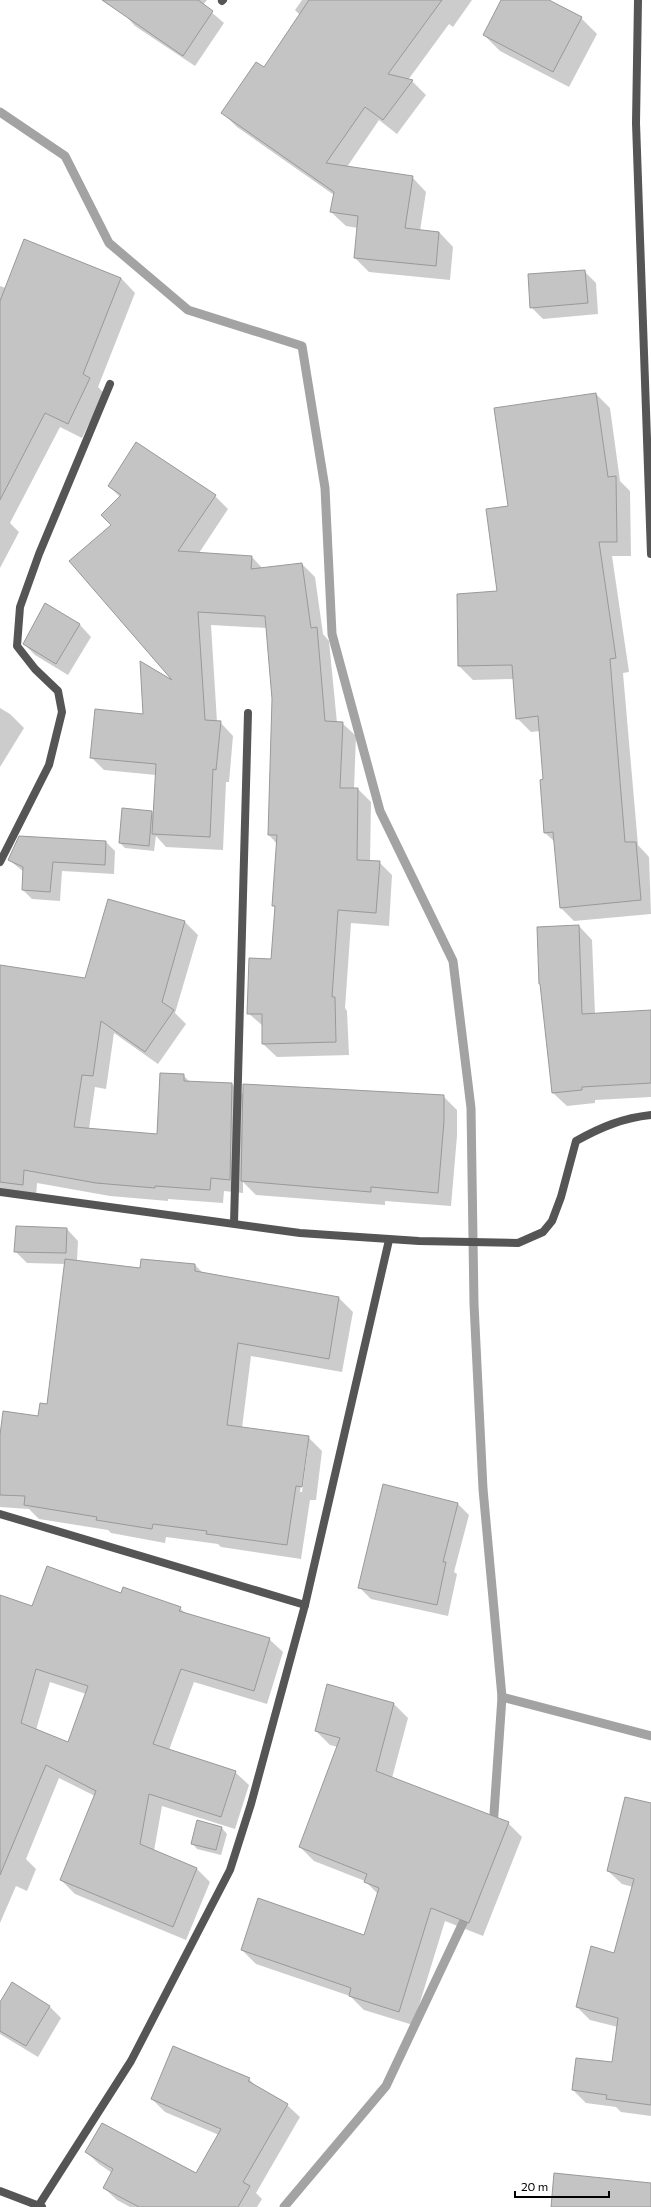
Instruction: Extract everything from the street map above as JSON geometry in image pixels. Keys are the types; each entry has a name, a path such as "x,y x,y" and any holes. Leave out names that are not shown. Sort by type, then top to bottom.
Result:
{"street":[{"path":"638,0 636,123 651,554"},
{"path":"0,862 49,765 62,712 58,691 35,669 17,646 20,607 39,554 110,384"},
{"path":"234,1223 248,713"},
{"path":"0,1192 300,1233 389,1240 518,1243 543,1232 552,1221 561,1197 576,1141 600,1127 628,1118 651,1115"},
{"path":"0,2191 40,2206 131,2061 230,1870 251,1804 305,1605 389,1240"},
{"path":"0,1514 305,1605"}],"building":[{"path":"102,0 198,0 213,11 183,56"},
{"path":"309,0 442,0 388,74 413,80 383,120 365,107 326,163 413,176 405,228 439,232 436,266 354,258 358,216 330,212 334,192 221,113 256,62 264,67"},
{"path":"501,0 549,0 582,17 553,72 483,35"},
{"path":"24,239 121,278 83,374 90,378 68,424 45,413 0,500 0,301"},
{"path":"585,270 588,303 530,308 528,274"},
{"path":"596,393 608,477 616,476 617,542 599,542 616,658 610,659 625,842 636,842 641,900 560,908 553,832 544,833 540,780 543,779 538,716 516,719 512,665 458,666 457,594 497,591 486,509 508,506 494,408"},
{"path":"136,442 216,495 178,551 252,556 251,569 302,563 311,628 317,627 325,721 343,722 340,788 358,788 357,860 380,861 376,913 338,910 332,997 335,997 336,1042 262,1044 262,1014 247,1014 249,958 271,959 275,906 272,906 277,835 268,835 272,699 265,616 198,612 205,720 221,721 216,770 213,769 210,837 152,834 156,764 90,758 95,709 143,714 140,661 172,680 69,561 111,525 101,515 121,495 108,486"},
{"path":"45,603 80,624 56,664 23,644"},
{"path":"122,808 152,811 149,846 119,843"},
{"path":"19,836 106,841 105,865 53,862 50,892 22,890 23,867 8,860"},
{"path":"108,899 185,921 162,1002 174,1010 145,1052 101,1021 93,1076 82,1075 74,1127 157,1134 160,1073 184,1074 184,1081 232,1083 230,1180 211,1178 210,1190 155,1186 155,1188 96,1183 24,1170 23,1185 0,1182 0,965 85,978"},
{"path":"579,925 582,1014 651,1010 651,1083 582,1087 582,1090 552,1093 539,984 537,927"},
{"path":"243,1084 444,1095 444,1121 438,1193 371,1187 371,1192 241,1181"},
{"path":"16,1226 67,1228 66,1253 14,1252"},
{"path":"65,1259 140,1268 141,1259 195,1264 195,1271 339,1297 329,1359 238,1343 227,1425 309,1436 302,1487 296,1486 287,1545 206,1534 207,1531 153,1524 152,1529 96,1520 97,1517 24,1505 25,1496 0,1495 0,1435 3,1411 38,1416 40,1403 47,1404"},
{"path":"383,1484 458,1503 443,1562 446,1562 437,1605 358,1588"},
{"path":"47,1566 121,1593 123,1587 181,1607 179,1611 270,1638 254,1691 181,1669 153,1744 236,1771 221,1817 149,1794 140,1844 197,1868 173,1927 60,1880 96,1791 46,1765 0,1875 0,1595 32,1606","holes":["36,1669 88,1686 68,1742 21,1723"]},
{"path":"327,1684 394,1703 376,1771 509,1822 469,1923 431,1908 399,2012 349,1996 351,1988 241,1950 258,1898 364,1935 379,1888 364,1882 367,1874 299,1847 340,1738 315,1731"},
{"path":"625,1797 651,1803 651,2105 606,2099 607,2095 572,2090 576,2058 612,2062 618,2018 576,2007 591,1946 614,1953 634,1879 607,1871"},
{"path":"197,1820 222,1827 216,1850 191,1844"},
{"path":"12,1982 50,2006 26,2046 0,2031 0,2002"},
{"path":"173,2046 250,2078 248,2081 288,2104 243,2182 250,2186 238,2207 139,2207 103,2188 113,2169 85,2152 102,2123 196,2173 221,2129 151,2099"},
{"path":"554,2173 651,2183 651,2207 551,2207"}],"waterway":[{"path":"0,112 65,156 109,243 188,310 302,346 325,488 332,634 380,811 453,961 471,1108 474,1304 483,1489 502,1697 493,1828"},
{"path":"502,1697 651,1736"},
{"path":"284,2207 386,2086 469,1910"}]}
